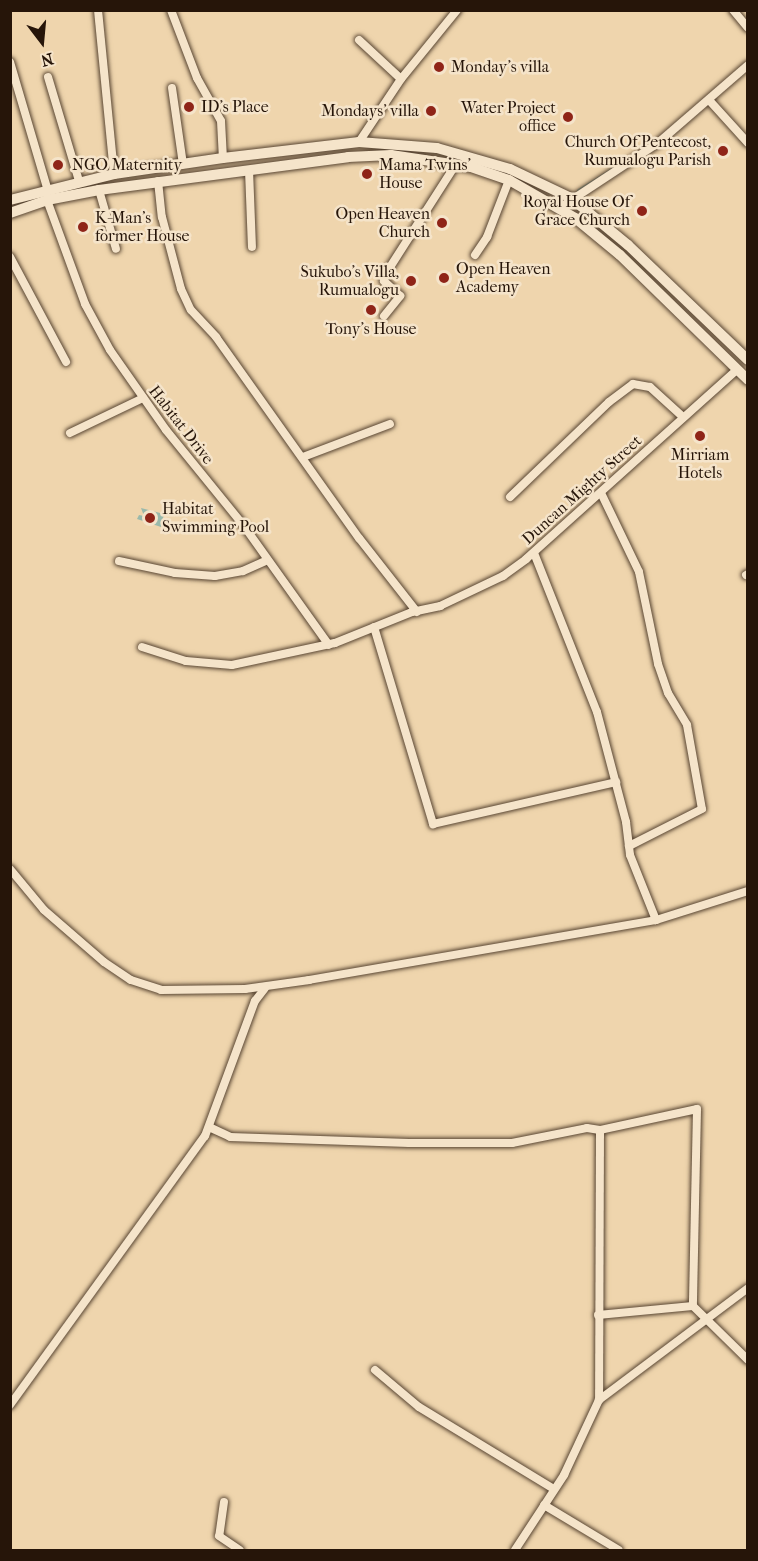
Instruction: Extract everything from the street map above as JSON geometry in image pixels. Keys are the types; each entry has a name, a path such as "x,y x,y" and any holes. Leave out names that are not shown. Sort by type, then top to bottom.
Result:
{"main road":[{"path":"10,200 47,188 114,174 359,142 391,142 475,157 534,178 571,198 628,244 747,360"},
{"path":"10,213 47,200 99,190 249,170 391,155 456,164 509,180 561,207 620,255 747,380"}],"street":[{"path":"98,10 114,174"},
{"path":"171,10 196,78 221,121 223,158"},
{"path":"359,142 401,79 457,10"},
{"path":"733,10 747,28"},
{"path":"359,40 401,79"},
{"path":"10,62 47,188"},
{"path":"561,207 571,198 658,143 747,65"},
{"path":"48,77 79,181"},
{"path":"172,88 183,164"},
{"path":"709,100 747,143"},
{"path":"384,316 400,296 384,282 385,275 456,164"},
{"path":"249,170 252,247"},
{"path":"475,255 487,237 509,180"},
{"path":"158,181 162,217 181,289 191,310 216,337 417,612"},
{"path":"99,190 116,249"},
{"name":"Habitat Drive","path":"47,200 85,304 143,399 268,560 329,645"},
{"path":"10,257 66,363"},
{"name":"Duncan Mighty Street","path":"142,647 186,661 232,665 329,645 374,627 440,606 484,585 534,553 602,495 737,370"},
{"path":"510,497 609,402 633,384 650,387 684,417"},
{"path":"70,433 143,399"},
{"path":"303,457 390,424"},
{"path":"602,495 639,572 658,664 668,693 687,725 702,808 629,846"},
{"path":"534,553 597,712 616,782 629,846 656,920"},
{"path":"119,561 175,573 215,576 243,571 268,560"},
{"path":"374,627 433,824 616,782"},
{"path":"10,870 63,928 138,984 161,990 265,988 656,920 747,891"},
{"path":"10,1405 209,1127 255,1001 265,988"},
{"path":"209,1127 230,1137 409,1143 512,1143 587,1128 600,1130 698,1109 693,1306"},
{"path":"515,1551 554,1489 590,1425 599,1400 600,1130"},
{"path":"599,1400 747,1288"},
{"path":"598,1315 693,1306 708,1317 747,1360"},
{"path":"375,1370 419,1407 554,1489"},
{"path":"224,1502 219,1536 240,1551"},
{"path":"544,1505 619,1551"}],"shaded area":[{"name":"Habitat Swimming Pool","path":"141,508 164,514 161,527 137,519 139,515 144,516"}],"waterway":[{"path":"578,190 617,166"}],"place":[{"name":"Monday's villa","path":"439,67"},
{"name":"ID's Place","path":"189,107"},
{"name":"Mondays' villa","path":"431,111"},
{"name":"Water Project office","path":"568,117"},
{"name":"Church Of Pentecost, Rumualogu Parish","path":"723,151"},
{"name":"NGO Maternity","path":"58,165"},
{"name":"Mama Twins' House","path":"367,174"},
{"name":"Royal House Of Grace Church","path":"642,211"},
{"name":"Open Heaven Church","path":"442,223"},
{"name":"K-Man's former House","path":"83,227"},
{"name":"Open Heaven Academy","path":"444,278"},
{"name":"Sukubo's Villa, Rumualogu","path":"411,281"},
{"name":"Tony's House","path":"371,310"},
{"name":"Mirriam Hotels","path":"700,436"},
{"name":"Habitat Swimming Pool","path":"150,518"}]}
